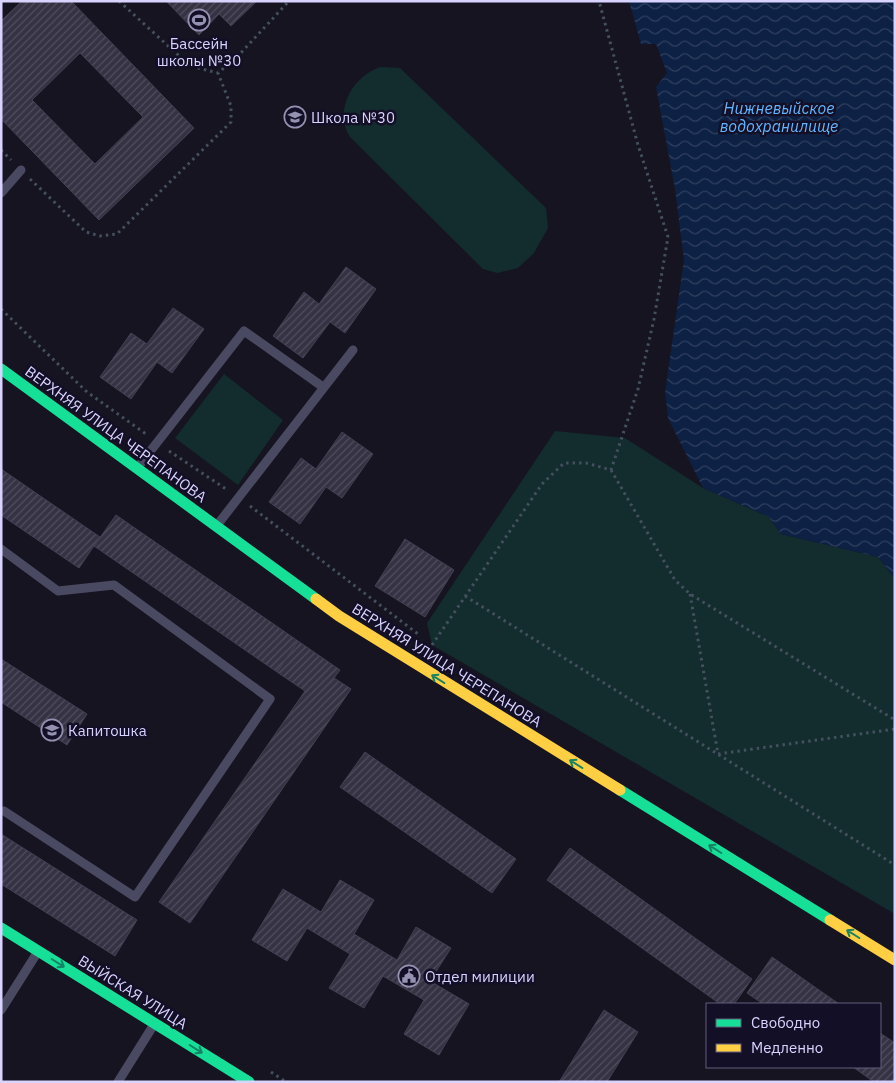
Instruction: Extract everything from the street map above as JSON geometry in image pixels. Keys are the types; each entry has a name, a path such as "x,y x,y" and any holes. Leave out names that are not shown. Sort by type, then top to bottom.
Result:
{"main road":[{"name":"ВЕРХНЯЯ УЛИЦА ЧЕРЕПАНОВА","path":"1,369 339,616 895,960"},
{"name":"ВЫЙСКАЯ УЛИЦА","path":"1,928 249,1082"}],"lane":[{"path":"1,193 22,170"},
{"path":"138,468 159,444 244,331 323,387"},
{"path":"216,526 353,350"},
{"path":"1,549 58,591 114,585 270,698 135,897 4,810"},
{"path":"1,1010 38,952"},
{"path":"118,1082 154,1023"}],"path":[{"path":"119,1 190,66 218,72"},
{"path":"218,72 238,56 290,1"},
{"path":"599,1 638,145 668,237 654,319 638,389 611,470"},
{"path":"22,170 86,232 100,236 117,234 231,122 231,106 218,72"},
{"path":"1,309 87,392 239,498 440,650"},
{"path":"432,645 542,484 564,463 586,463 611,470 675,580 690,594 895,720"},
{"path":"690,594 718,754"},
{"path":"465,596 895,865"},
{"path":"718,754 895,729"}],"green space":[{"path":"381,67 400,68 546,208 548,228 534,253 518,268 497,273 483,269 350,137 345,127 344,116 349,95 362,78 371,71"},
{"path":"224,374 283,420 238,485 175,438"},
{"path":"555,431 625,438 703,488 769,517 781,534 878,557 895,579 895,914 432,645 427,623"}],"water":[{"name":"Нижневыйское водохранилище","path":"629,1 895,1 895,579 878,557 781,534 769,517 703,488 668,418 665,392 684,260 675,189 656,87 667,73 656,44 641,44"}],"building":[{"path":"22,1 71,1 194,128 99,220 1,119 1,21","holes":["80,53 143,117 95,164 32,100"]},
{"name":"Бассейн школы №30","path":"166,1 257,1 231,26 219,14 199,35"},
{"path":"346,267 376,289 345,333 330,322 303,358 273,336 304,292 319,304"},
{"path":"173,308 204,329 172,373 157,362 131,399 100,377 131,333 147,344"},
{"path":"342,432 373,454 342,498 326,487 300,524 269,502 301,458 316,469"},
{"path":"1,469 100,537 79,568 1,515"},
{"path":"116,515 298,641 277,672 94,546"},
{"path":"405,539 454,570 425,617 375,586"},
{"path":"298,641 340,670 334,678 351,689 190,923 159,902 305,691 277,672"},
{"path":"1,659 87,714 67,745 1,702"},
{"path":"365,752 516,859 492,893 340,787"},
{"path":"1,834 137,920 115,956 1,884"},
{"path":"570,848 752,979 735,1003 719,1003 547,880"},
{"path":"340,880 374,900 354,934 397,960 416,927 451,948 430,981 469,1004 439,1055 404,1034 424,1000 383,976 364,1008 329,988 350,954 307,928 287,961 252,940 283,889 321,912"},
{"path":"772,957 838,1003 762,1003 747,993"},
{"path":"604,1010 638,1032 607,1082 559,1082"},
{"path":"881,1034 895,1043 895,1082 874,1082 854,1068 881,1068"}],"traffic: fast":[{"path":"1,369 316,599"},
{"path":"620,790 830,920"},
{"path":"1,928 249,1082"}],"traffic: slow":[{"path":"316,599 339,616 620,790"},
{"path":"830,920 895,960"}],"place":[{"name":"Бассейн школы №30","path":"199,20"},
{"name":"Школа №30","path":"295,117"},
{"name":"Капитошка","path":"52,730"},
{"name":"Отдел милиции","path":"409,976"}]}
